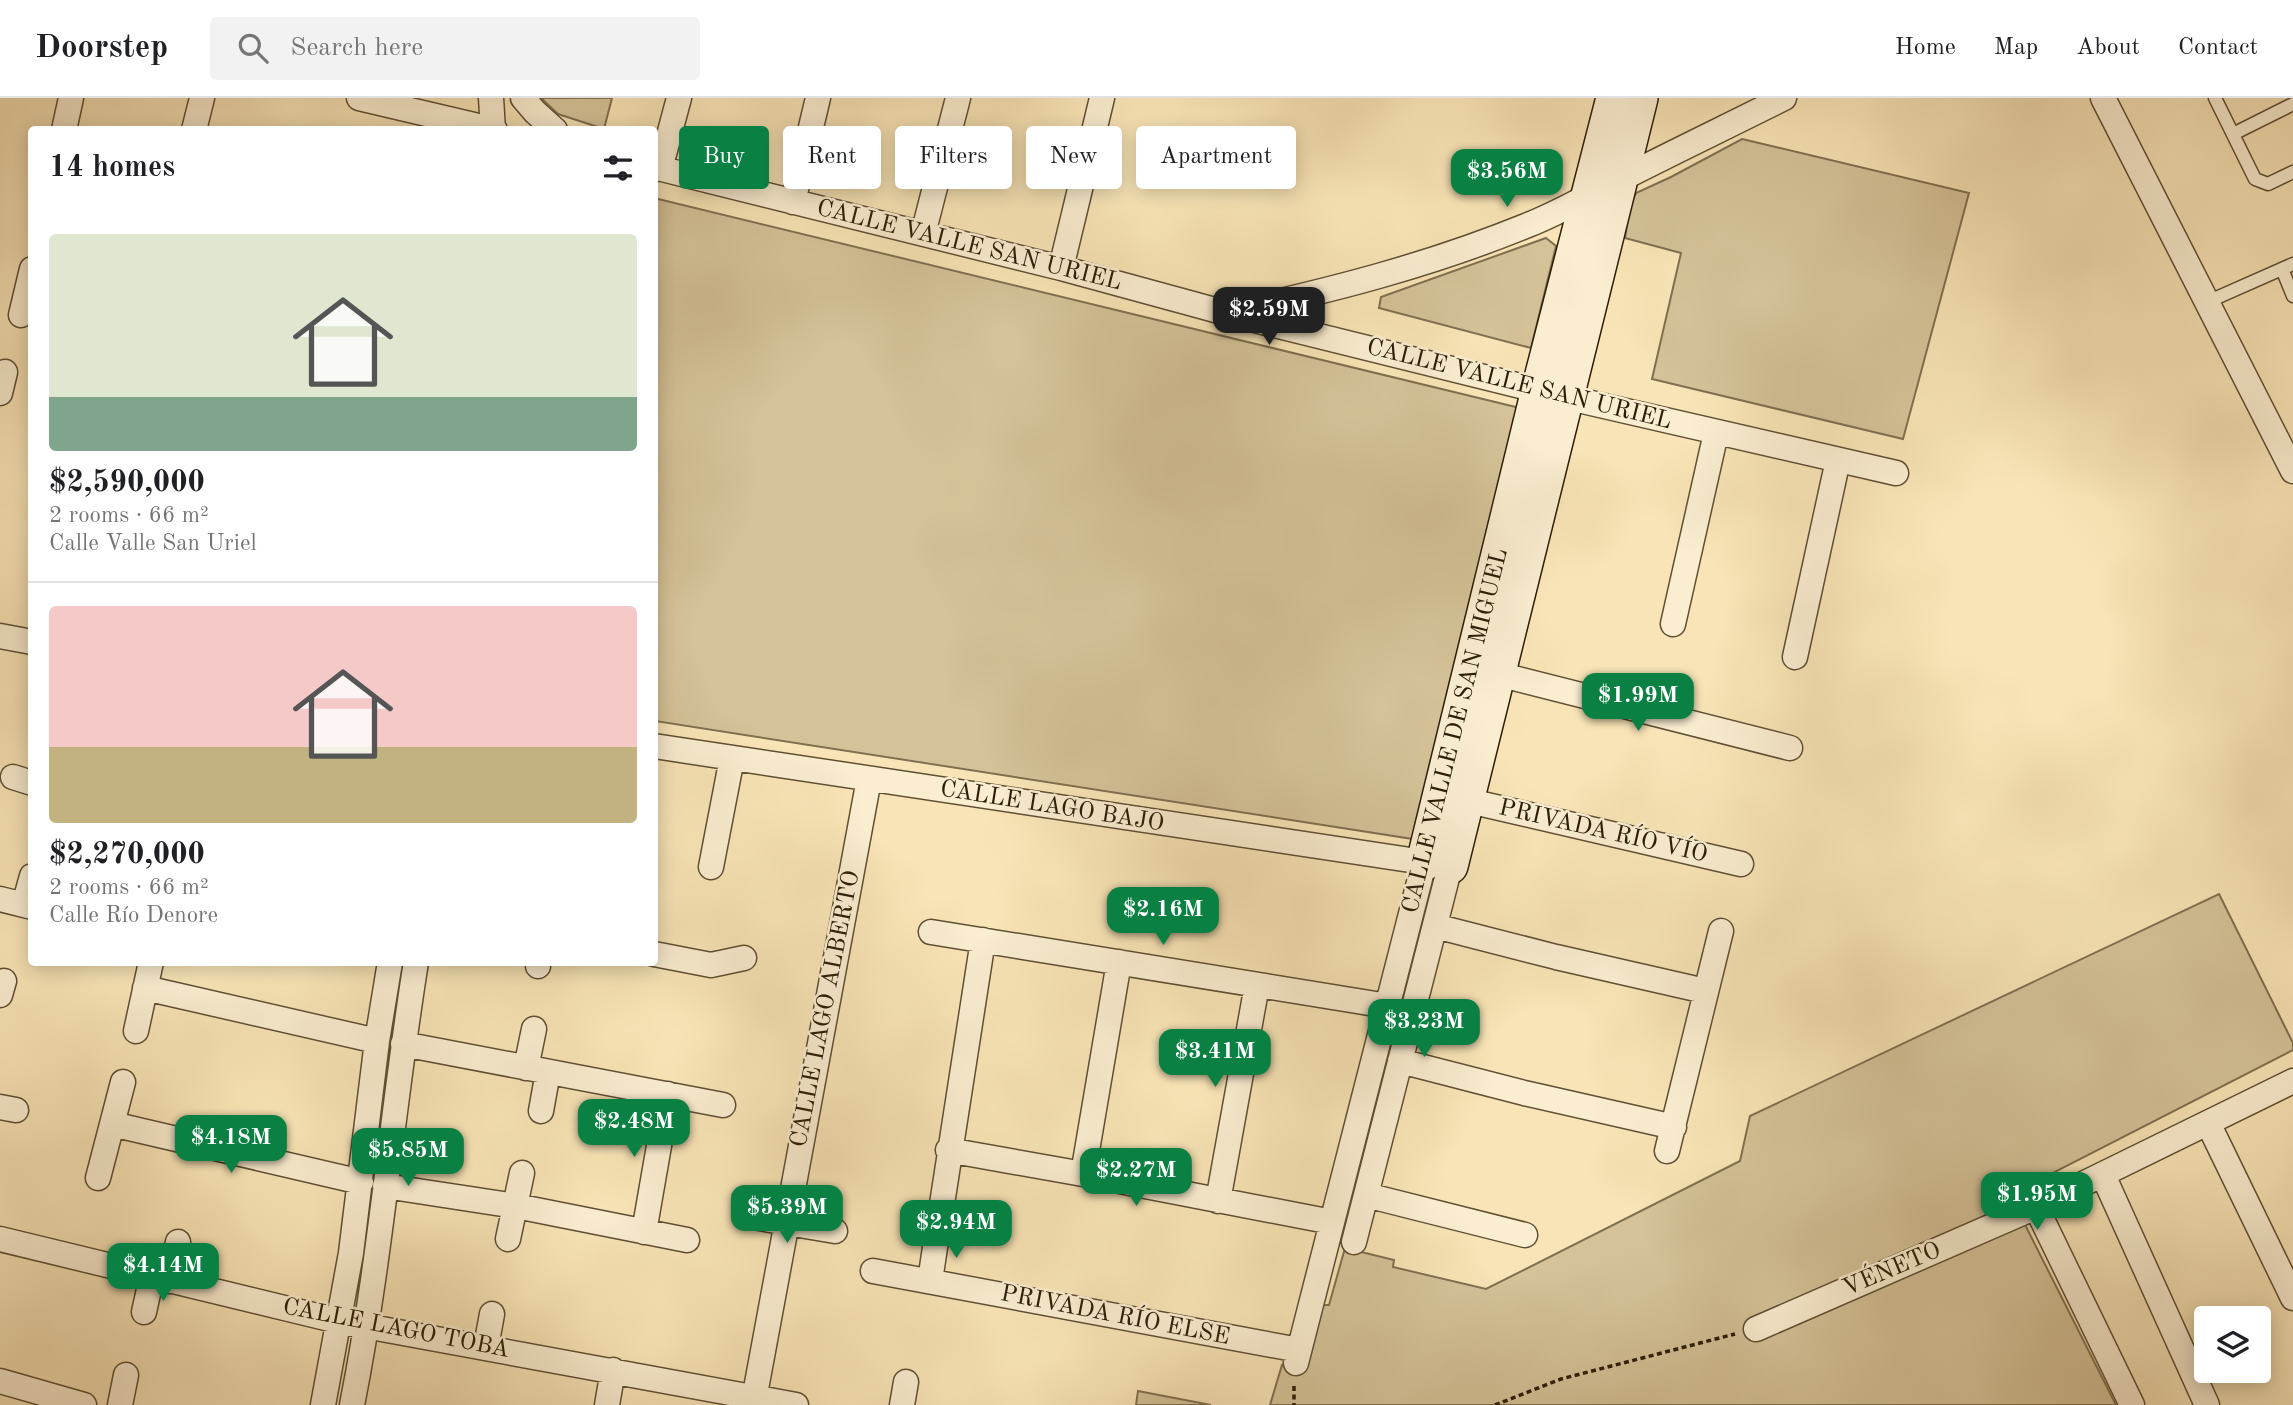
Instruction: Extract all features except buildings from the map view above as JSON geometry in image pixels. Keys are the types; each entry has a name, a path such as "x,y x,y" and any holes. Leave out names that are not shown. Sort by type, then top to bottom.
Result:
{"street":[{"path":"65,126 71,98"},
{"path":"195,126 202,98"},
{"path":"359,98 462,116 487,126"},
{"path":"491,98 494,126"},
{"path":"523,98 551,126"},
{"path":"658,165 680,98"},
{"path":"793,202 818,98"},
{"path":"923,234 958,98"},
{"path":"1061,268 1102,98"},
{"name":"CALLE VALLE DE SAN MIGUEL","path":"1298,1356 1388,1006 1437,864 1465,800 1498,674 1587,199 1614,98"},
{"name":"CALLE VALLE DE SAN MIGUEL","path":"1354,1242 1435,926 1437,864 1552,393 1619,180 1640,98"},
{"path":"1226,313 1331,290 1442,258 1587,199 1619,180 1784,98"},
{"path":"2104,98 2293,471"},
{"name":"CALLE VALLE SAN URIEL","path":"658,168 1061,268 1226,313 1716,433 1896,473"},
{"path":"21,315 28,286"},
{"path":"1673,624 1716,433"},
{"path":"1795,657 1838,460"},
{"path":"0,636 28,641"},
{"path":"1498,674 1790,748"},
{"name":"CALLE LAGO BAJO","path":"658,747 1437,864"},
{"path":"711,867 732,758"},
{"name":"CALLE LAGO ALBERTO","path":"753,1401 869,779"},
{"name":"PRIVADA RÍO VÍO","path":"1465,800 1741,863"},
{"path":"0,899 28,906"},
{"path":"1435,926 1705,991"},
{"path":"1667,1152 1721,931"},
{"path":"931,932 1388,1006"},
{"path":"942,1204 948,1150 983,940"},
{"path":"658,955 711,965 744,958"},
{"path":"1083,1174 1119,962"},
{"path":"136,1031 150,966"},
{"path":"352,1405 368,1327 377,1041 389,966"},
{"path":"323,1405 338,1321 373,1184 403,1044 415,966"},
{"path":"1218,1201 1257,985"},
{"path":"145,988 377,1041"},
{"path":"534,1028 541,1111"},
{"path":"403,1044 723,1105"},
{"path":"1400,1062 1674,1127"},
{"name":"VÉNETO","path":"1756,1329 2036,1207 2293,1081"},
{"path":"97,1178 123,1082"},
{"path":"644,1232 668,1094"},
{"path":"2208,1123 2293,1298"},
{"path":"112,1124 373,1184 516,1206 687,1240"},
{"path":"948,1150 1332,1222"},
{"path":"508,1239 522,1172"},
{"path":"2103,1175 2207,1405"},
{"path":"1366,1195 1525,1235"},
{"path":"2036,1207 2132,1405"},
{"path":"747,1216 835,1231"},
{"path":"930,1281 937,1234"},
{"name":"CALLE LAGO TOBA","path":"0,1239 338,1321 613,1370 753,1401 796,1405"},
{"path":"144,1312 178,1242"},
{"name":"PRIVADA RÍO ELSE","path":"873,1271 1298,1356"},
{"path":"485,1347 492,1314"},
{"path":"607,1405 613,1370"},
{"path":"120,1405 127,1375"},
{"path":"0,1381 84,1405"}],"lane":[{"path":"2215,98 2255,178 2268,184 2293,172"},
{"path":"2233,134 2293,104"},
{"path":"2207,302 2287,266 2293,296"}],"path":[{"path":"1495,1405 1561,1379 1756,1329"}],"shaded area":[{"path":"541,98 612,98 605,126 595,126 558,114"},
{"path":"1742,139 1969,193 1903,439 1652,379 1681,253 1625,238 1630,206 1636,193"},
{"path":"658,199 1520,408 1413,839 658,721"},
{"path":"1546,238 1556,246 1531,348 1379,308 1381,297"},
{"path":"2219,894 2293,1043 2293,1050 2010,1195 2116,1405 1270,1405 1282,1365 1302,1370 1323,1305 1329,1305 1345,1248 1394,1260 1393,1267 1486,1289 1740,1161 1750,1116"},
{"path":"1138,1391 1211,1405 1136,1405"}]}
